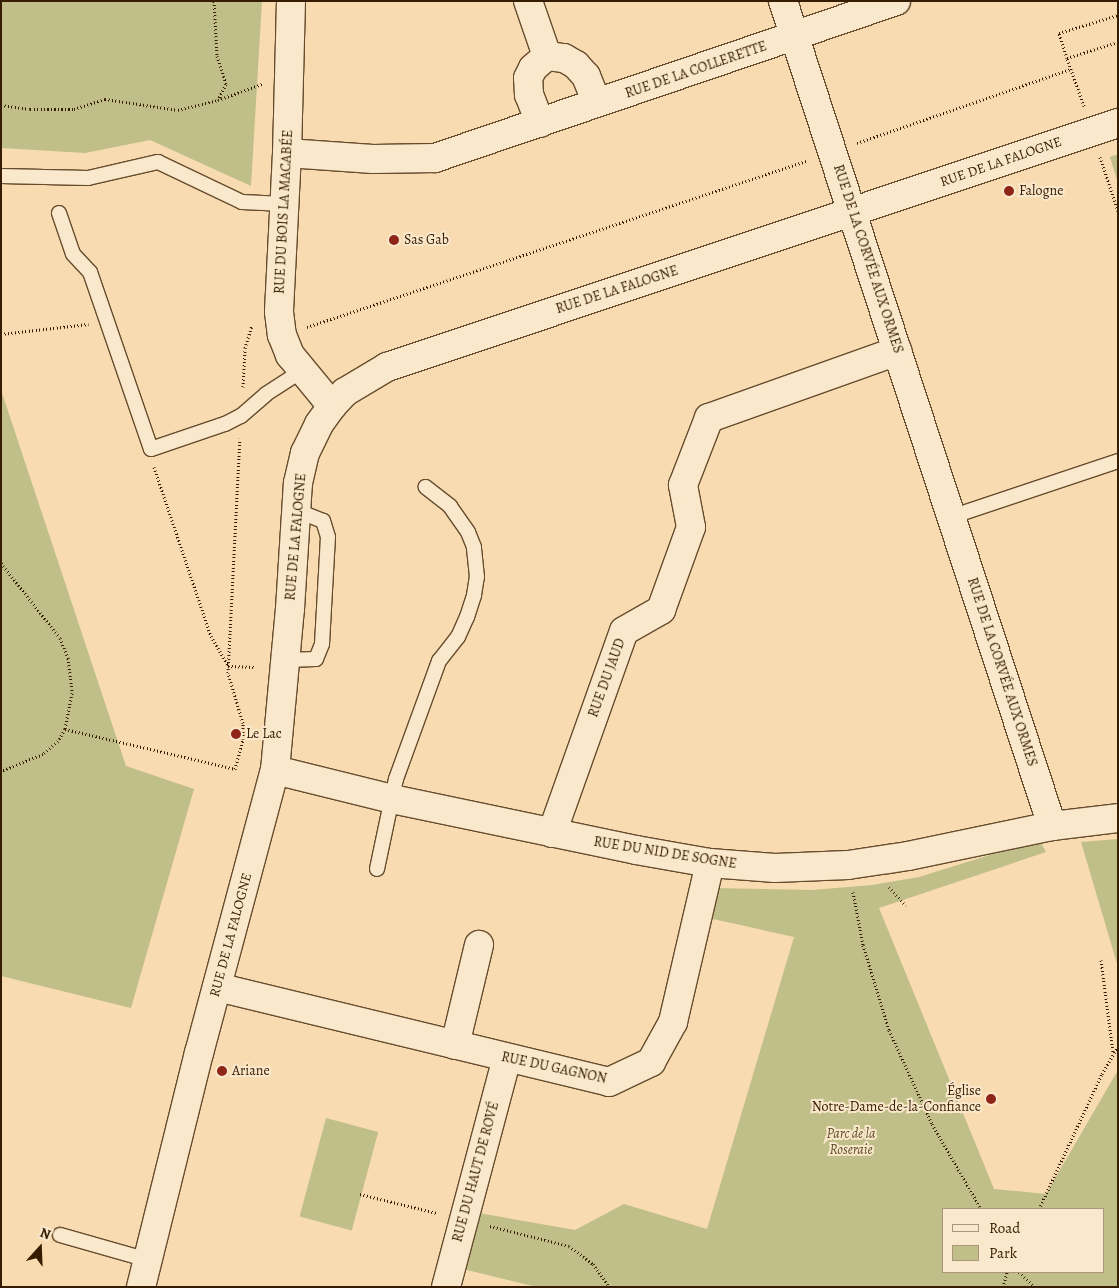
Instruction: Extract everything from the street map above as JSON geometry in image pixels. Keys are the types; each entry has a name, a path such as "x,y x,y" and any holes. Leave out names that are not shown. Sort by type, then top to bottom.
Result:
{"street":[{"name":"RUE DU BOIS LA MACABÉE","path":"291,1 287,153 279,312 282,335 290,355 332,406"},
{"path":"528,1 547,56"},
{"name":"RUE DE LA CORVÉE AUX ORMES","path":"784,1 1052,826"},
{"name":"RUE DE LA COLLERETTE","path":"287,153 373,159 435,158 896,1"},
{"path":"540,123 529,95 528,78 533,68 547,56 564,58 576,65 586,76 597,103"},
{"name":"RUE DE LA FALOGNE","path":"142,1287 216,987 275,770 298,483 305,453 319,424 332,406 345,392 387,367 1118,123"},
{"name":"RUE DU JAUD","path":"552,833 624,631 662,610 691,527 683,485 709,418 897,351"},
{"name":"RUE DU NID DE SOGNE","path":"275,770 392,799 710,864 775,868 848,866 908,856 1052,826 1118,818"},
{"name":"RUE DU GAGNON","path":"216,987 609,1082 651,1062 673,1022 710,864"},
{"path":"455,1045 479,945"},
{"name":"RUE DU HAUT DE ROVÉ","path":"446,1287 507,1058"}],"lane":[{"path":"1,176 88,178 158,162 242,202 284,204"},
{"path":"59,213 73,254 90,272 151,449 225,424 241,416 266,394 303,370"},
{"path":"951,517 1118,461"},
{"path":"377,869 396,779 439,662 458,637 474,595 477,576 474,547 468,532 450,506 426,487"},
{"path":"60,1235 148,1260"}],"path":[{"path":"214,1 217,56 226,84 218,100"},
{"path":"1118,15 1059,34 1118,211"},
{"path":"1067,58 1118,42"},
{"path":"282,335 833,152 1071,70"},
{"path":"1,105 30,109 74,109 105,99 178,110 218,100 268,82"},
{"path":"65,728 235,769 244,739 243,723 228,673 228,666 241,416 246,348 253,321"},
{"path":"1,334 107,322"},
{"path":"151,449 153,465 211,636 228,666"},
{"path":"1,563 66,648 72,675 72,693 65,728 58,740 44,754 1,771"},
{"path":"228,666 255,667"},
{"path":"853,891 863,945 889,1030 932,1124 980,1208"},
{"path":"1101,960 1116,1051"},
{"path":"1039,1208 1118,1046"},
{"path":"1003,1287 1007,1273"},
{"path":"1021,1273 1035,1287"},
{"path":"688,1287 723,1287"}],"green space":[{"path":"1,1 262,1 251,186 150,140 85,153 1,148"},
{"path":"1118,154 1118,183 1110,157"},
{"path":"1,390 126,766 194,789 131,1008 1,976"},
{"path":"1118,839 1118,967 1081,842"},
{"name":"Parc de la Roseraie","path":"1041,843 1046,852 879,908 994,1189 1046,1194 1118,1070 1118,1287 537,1287 463,1269 473,1212 575,1230 624,1204 707,1229 794,937 704,917 712,888 812,890 872,885 919,877 993,854"},
{"path":"326,1118 378,1132 352,1231 300,1217"}],"place":[{"name":"Falogne","path":"1009,191"},
{"name":"Sas Gab","path":"394,240"},
{"name":"Le Lac","path":"236,734"},
{"name":"Ariane","path":"222,1071"},
{"name":"Église Notre-Dame-de-la-Confiance","path":"991,1099"}]}
